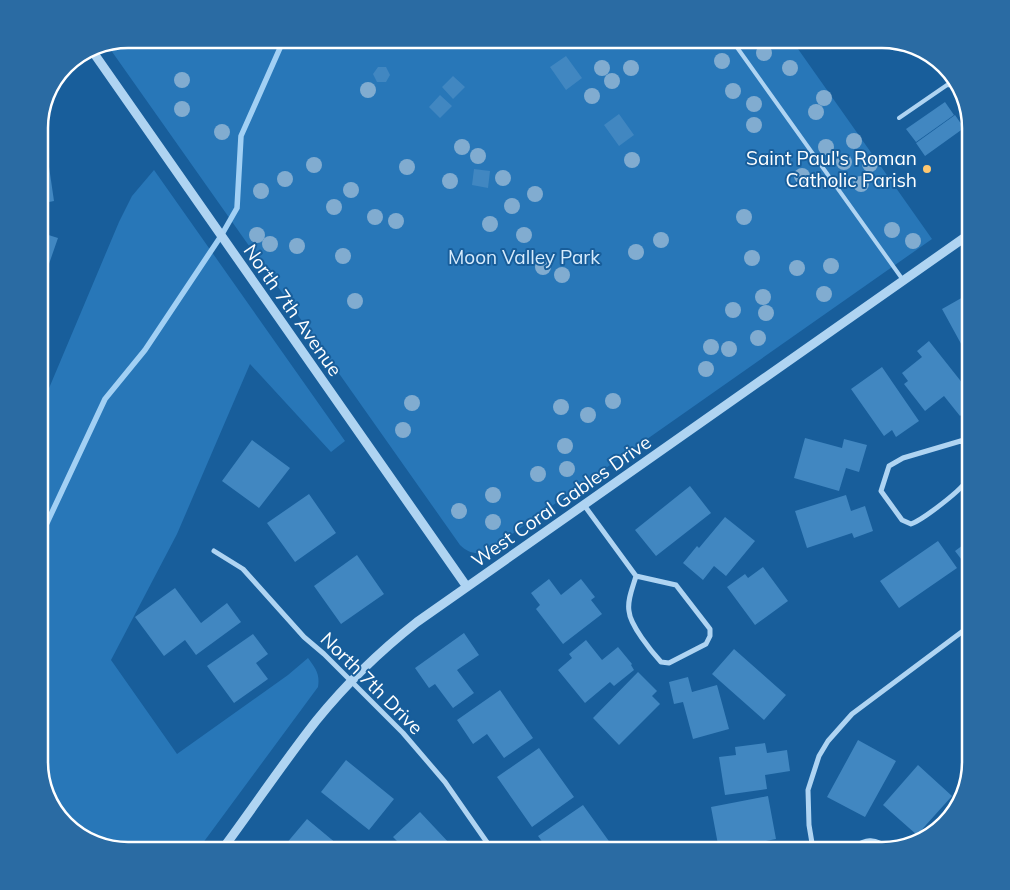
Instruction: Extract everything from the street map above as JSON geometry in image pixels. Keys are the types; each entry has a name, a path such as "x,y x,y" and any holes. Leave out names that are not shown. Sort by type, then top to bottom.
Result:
{"street":[{"name":"North 7th Avenue","path":"95,55 467,587"},
{"name":"West Coral Gables Drive","path":"228,842 316,721 396,638 962,239"},
{"path":"962,441 903,458 889,466 881,491 902,520 911,524 924,518 962,487"},
{"path":"584,505 636,576 676,585 710,629 710,636 706,644 669,662 660,662 634,625 628,613 636,576"},
{"name":"North 7th Drive","path":"214,550 243,569 304,637 404,733 445,782 487,842"},
{"path":"812,842 809,825 808,790 819,756 828,742 852,714 962,632"},
{"path":"867,842 872,840 881,842"}],"lane":[{"path":"737,47 903,280"},
{"path":"899,118 947,85 950,85"}],"green space":[{"name":"Moon Valley Park","path":"127,47 797,47 932,239 489,550 473,553 460,545 111,50"},
{"path":"154,170 345,441 331,452 250,364 177,534 111,660 177,754 288,675 308,658 317,672 318,687 204,842 127,842 111,841 97,836 83,829 71,819 61,807 49,779 48,391 119,222 132,196"}],"building":[{"path":"876,47 899,49 912,53"},
{"path":"566,56 582,78 566,90 550,67"},
{"path":"378,67 386,67 390,75 386,82 377,82 373,74"},
{"path":"453,76 465,87 453,99 442,87"},
{"path":"440,95 452,106 440,118 429,107"},
{"path":"945,102 954,115 916,142 906,129"},
{"path":"619,114 634,135 619,146 604,125"},
{"path":"955,115 962,125 962,129 925,156 916,143"},
{"path":"48,160 54,201 48,202"},
{"path":"474,169 490,171 488,188 472,185"},
{"path":"48,235 58,238 48,267"},
{"path":"962,298 962,346 942,309"},
{"path":"929,341 962,383 962,414 960,416 944,396 925,411 904,384 908,381 902,373 922,357 917,351"},
{"path":"882,367 919,421 896,437 892,430 884,436 851,389"},
{"path":"805,438 842,448 844,439 867,445 859,472 846,468 839,491 794,478"},
{"path":"252,440 290,468 259,508 222,481"},
{"path":"690,486 711,513 656,556 635,530"},
{"path":"309,494 336,533 295,562 267,523"},
{"path":"846,495 851,511 865,506 873,531 854,538 852,533 807,548 795,511"},
{"path":"725,517 755,541 726,576 714,566 703,580 683,563 697,546 699,548"},
{"path":"938,541 957,568 899,608 880,581"},
{"path":"962,546 962,560 955,551"},
{"path":"357,555 384,594 341,624 314,586"},
{"path":"763,567 788,601 755,625 727,587 745,574 748,578"},
{"path":"549,579 561,595 581,579 595,597 591,600 602,614 563,644 536,609 540,605 531,593"},
{"path":"175,588 201,623 227,603 241,622 196,655 185,640 164,656 135,617"},
{"path":"464,633 479,655 457,670 474,693 453,708 435,684 429,688 415,668"},
{"path":"253,634 268,654 256,663 268,679 234,703 207,666"},
{"path":"586,640 602,660 618,647 632,664 634,670 614,686 610,682 585,703 558,670 572,658 569,654"},
{"path":"734,649 786,695 764,720 712,674"},
{"path":"638,672 657,691 652,696 660,704 619,745 593,718"},
{"path":"688,677 692,692 717,685 729,729 693,739 683,702 674,704 669,682"},
{"path":"500,690 533,738 504,758 487,734 473,744 457,720"},
{"path":"858,740 896,761 865,817 827,797"},
{"path":"765,743 767,753 787,750 790,771 765,775 767,789 725,795 719,757 736,755 735,747"},
{"path":"539,748 574,797 532,827 497,777"},
{"path":"346,760 394,799 369,830 321,792"},
{"path":"918,765 952,796 916,834 883,805"},
{"path":"768,796 776,839 760,842 718,842 711,807"},
{"path":"583,805 610,842 542,842 538,836"},
{"path":"420,812 448,842 398,842 393,837"},
{"path":"307,819 335,842 288,842"}],"waterway":[{"path":"48,521 105,399 145,350 221,236 237,208 241,136 280,47"}],"place":[{"name":"Saint Paul's Roman Catholic Parish","path":"927,169"}]}
